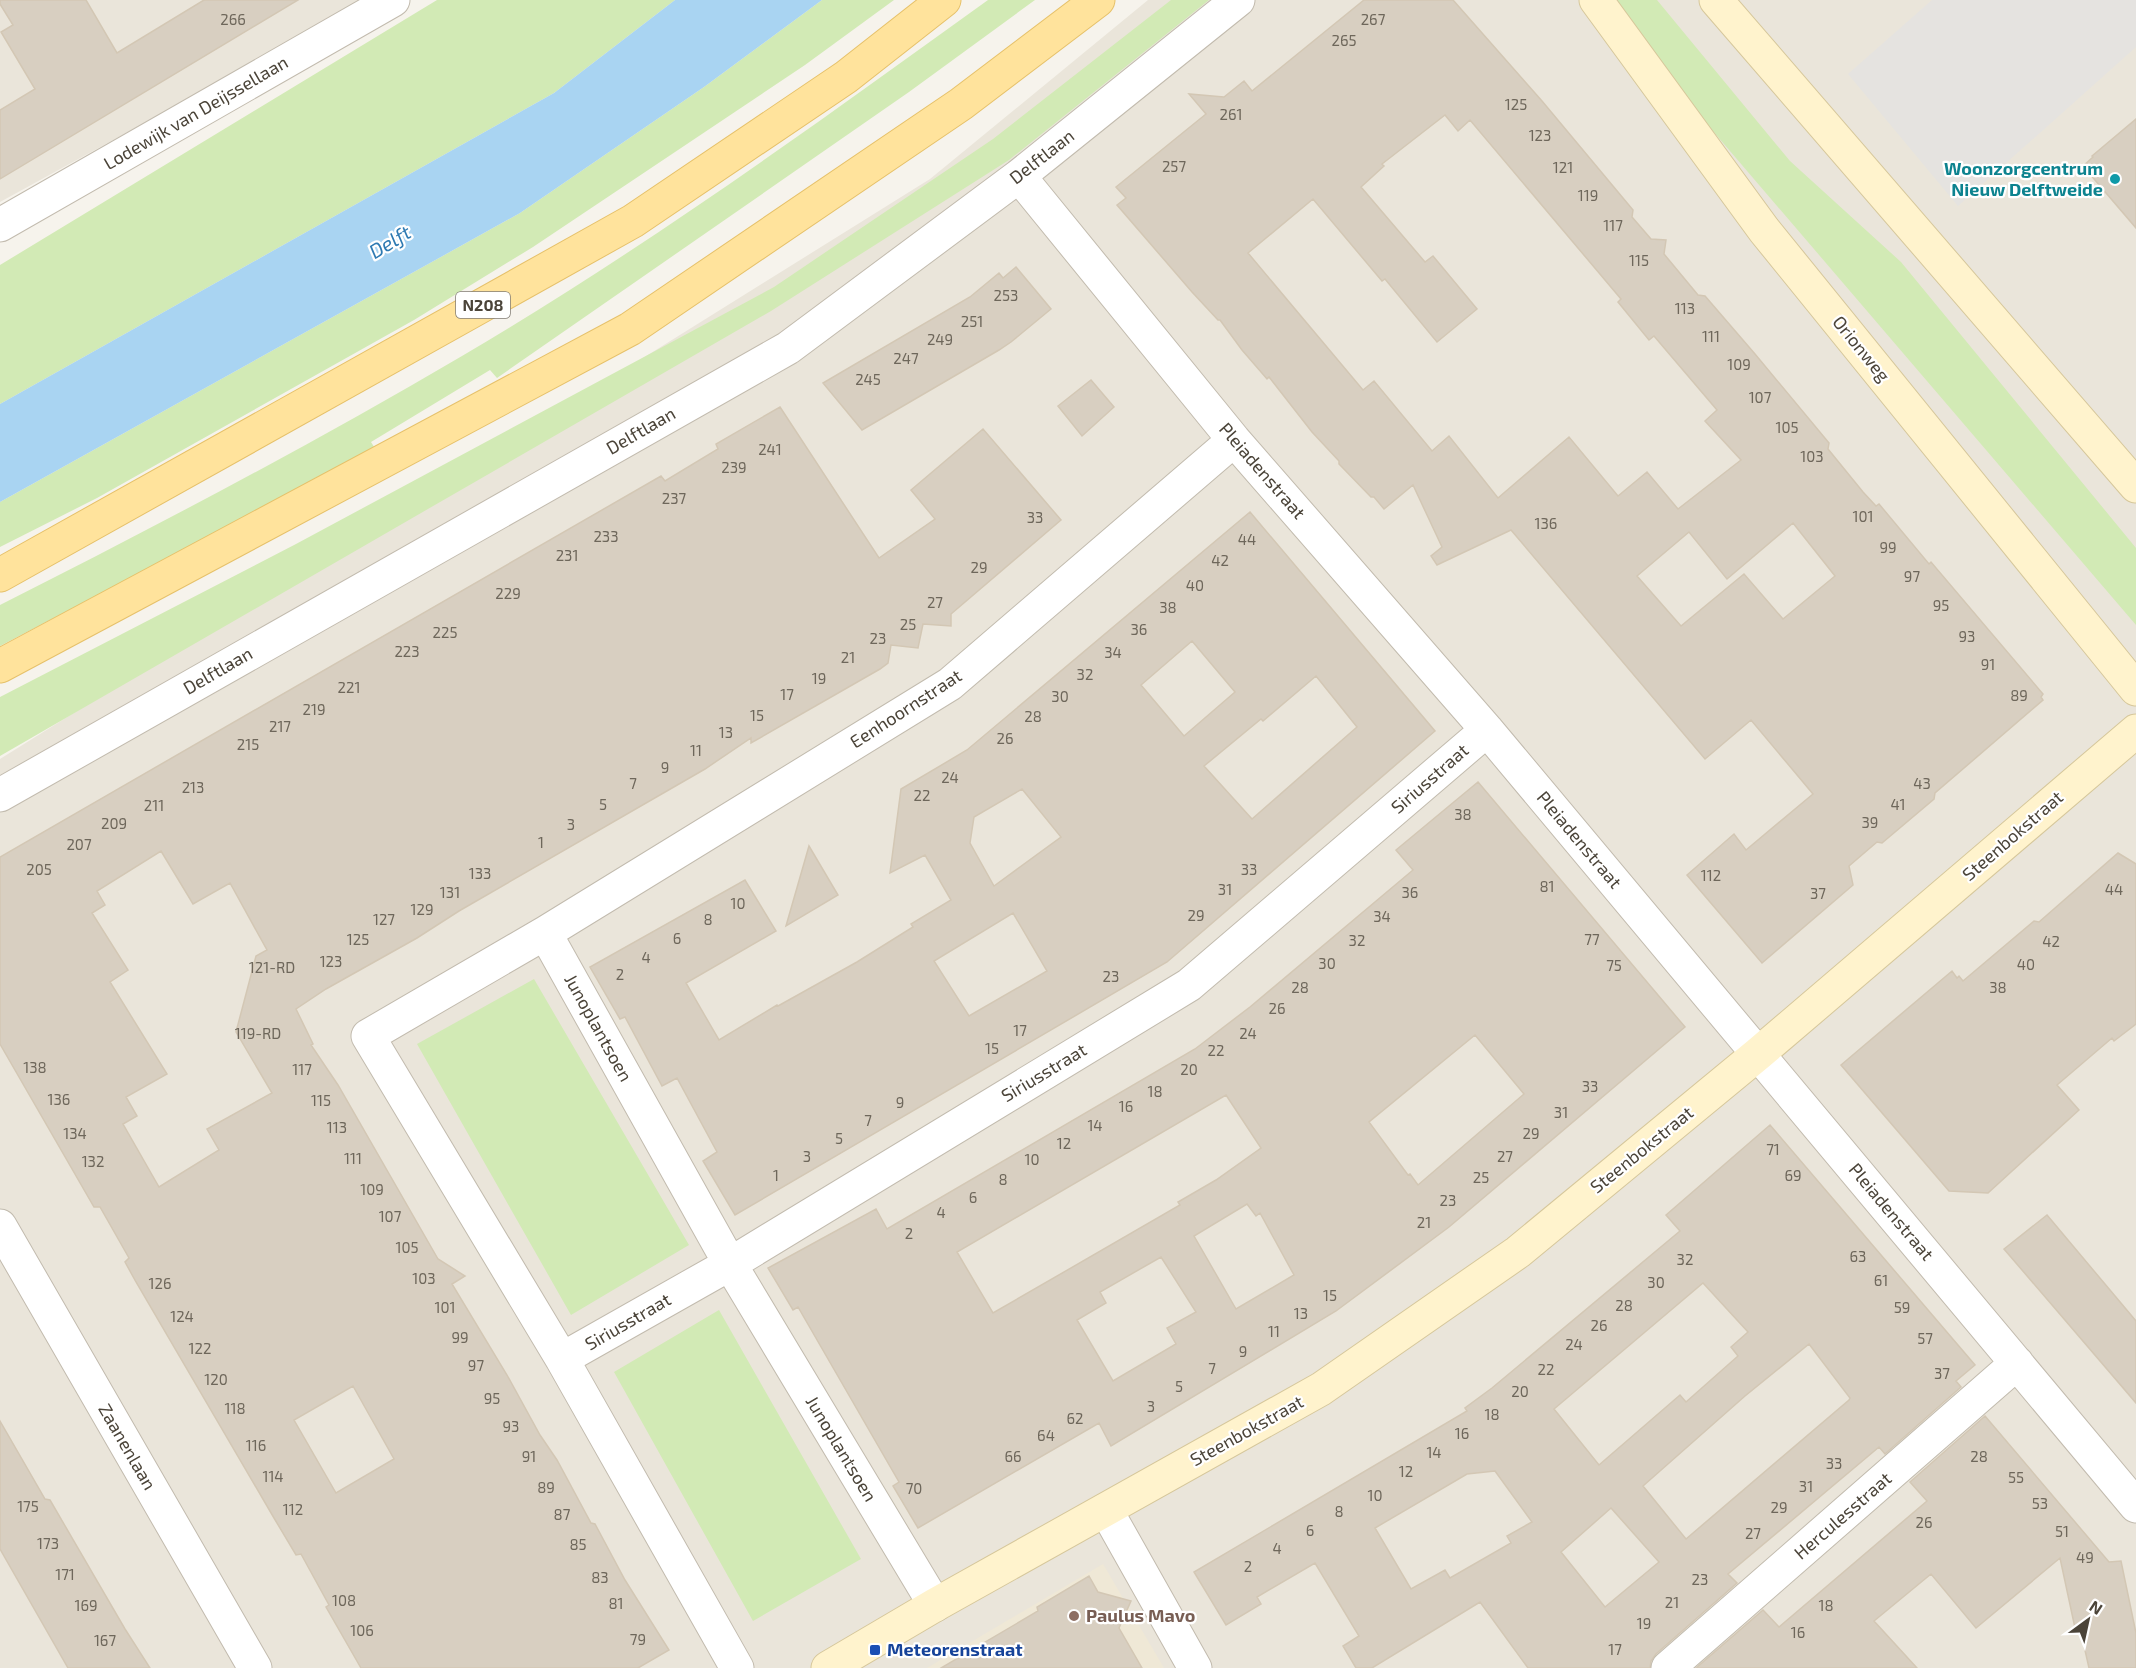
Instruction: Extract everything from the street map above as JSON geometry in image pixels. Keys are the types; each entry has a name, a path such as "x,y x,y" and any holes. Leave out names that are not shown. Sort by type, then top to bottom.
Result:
{"main road":[{"name":"N208","path":"0,575 633,221 846,77 944,0"},
{"path":"0,666 630,328 962,104 1098,0"}],"street":[{"name":"Lodewijk van Deijssellaan","path":"0,225 393,0"},
{"name":"Delftlaan","path":"0,795 788,348 1019,176 1238,0"},
{"name":"Orionweg","path":"1596,0 1764,230 2136,689"},
{"path":"1716,0 2136,486"},
{"name":"Pleiadenstraat","path":"1019,176 1234,440 1487,730 2136,1506"},
{"name":"Eenhoornstraat","path":"545,933 950,684 1234,440"},
{"name":"Siriusstraat","path":"562,1359 730,1264 1189,985 1487,730"},
{"name":"Steenbokstraat","path":"1106,1510 1321,1389 1528,1244 1758,1054 2136,731"},
{"path":"545,933 368,1036 562,1359 737,1668"},
{"name":"Junoplantsoen","path":"545,933 730,1264 935,1605"},
{"name":"Zaanenlaan","path":"0,1226 255,1668"},
{"name":"Herculesstraat","path":"1668,1668 2017,1363"},
{"path":"828,1668 935,1605 1106,1510 1195,1668"}],"shaded area":[{"path":"0,0 369,0 0,202"},
{"path":"1148,0 2136,0 2136,1668 0,1668 0,759 930,179"},
{"path":"1932,0 2136,0 2136,47 1958,206 1848,74"},
{"name":"Paulus Mavo","path":"1103,1564 1164,1668 927,1668"}],"green space":[{"path":"437,0 675,0 554,93 0,404 0,265"},
{"path":"822,0 894,0 805,65 533,247 414,320 97,498 0,547 0,502 520,213 704,87"},
{"path":"988,0 1035,0 909,92 497,378 490,370 371,442 376,450 0,646 0,605 291,453 530,315 729,184"},
{"path":"1171,0 1209,0 1009,160 771,311 0,756 0,697 296,544 774,287 993,139"},
{"path":"1610,0 1657,0 1790,161 1901,262 2136,548 2136,625 1706,123"},
{"path":"534,979 689,1245 571,1315 417,1044"},
{"path":"719,1310 861,1559 753,1621 614,1372"}],"water":[{"name":"Delft","path":"675,0 822,0 704,87 520,213 0,502 0,404 554,93"}],"building":[{"path":"0,0 86,0 117,53 204,0 298,0 0,179 0,110 35,89 1,32 13,25 0,4"},
{"path":"1364,0 1453,0 1542,101 1633,210 1632,217 1651,239 1666,240 1664,254 1698,295 1705,296 1829,443 1828,449 1863,492 1876,506 1879,504 1929,564 1931,562 2043,694 2041,697 2043,700 1935,793 1934,799 1882,843 1877,842 1849,866 1853,885 1762,963 1687,875 1734,834 1746,850 1813,794 1751,720 1705,759 1511,530 1437,565 1431,556 1442,547 1413,485 1384,509 1374,497 1371,497 1339,464 1339,461 1312,432 1269,377 1267,379 1220,320 1192,292 1117,205 1126,198 1116,187 1206,114 1189,94 1224,97 1244,81 1252,91","holes":["1445,115 1458,131 1470,120 1621,299 1618,302 1649,340 1654,336 1717,410 1705,421 1741,460 1678,509 1647,472 1618,496 1569,437 1498,498 1449,436 1432,451 1374,381 1363,390 1248,253 1313,199 1382,281 1385,279 1437,342 1477,309 1433,256 1425,262 1361,187 1384,166 1382,164","1793,523 1835,576 1783,619 1744,574 1681,626 1637,576 1689,532 1727,579"]},
{"name":"Woonzorgcentrum Nieuw Delftweide","path":"2136,119 2136,228 2083,166"},
{"path":"1016,267 1051,309 999,350 862,430 823,383 970,297 999,273 1003,278"},
{"path":"1091,380 1114,407 1082,436 1058,406"},
{"path":"780,407 879,558 935,519 911,490 983,429 1061,520 951,614 951,626 923,624 918,648 891,645 888,663 880,669 751,743 751,738 705,769 326,989 296,1009 313,1044 311,1045 338,1085 438,1259 465,1276 452,1284 557,1460 591,1523 595,1524 625,1580 669,1650 638,1668 361,1668 326,1607 329,1605 301,1554 296,1555 274,1518 136,1282 125,1262 129,1258 100,1207 94,1207 0,1044 0,857 661,476 665,481 718,449 716,444","holes":["161,851 193,904 230,883 267,950 256,956 236,1032 272,1093 207,1129 219,1150 159,1187 123,1124 137,1116 126,1097 167,1074 110,982 128,970 92,913 105,905 97,891","353,1386 394,1459 336,1493 294,1420"]},
{"path":"1250,512 1435,731 1167,962 735,1215 703,1161 717,1152 677,1078 662,1086 625,1017 620,1019 590,967 745,880 776,931 686,983 719,1040 777,1005 857,962 913,927 911,924 951,900 925,855 890,873 901,789 967,750","holes":["1192,641 1235,692 1184,736 1141,685","1316,676 1357,727 1252,819 1204,766 1261,719 1263,721","1022,789 1061,837 994,886 970,843 974,817","1013,913 1047,971 969,1016 934,961"]},
{"path":"1478,782 1685,1027 1449,1227 1336,1311 1111,1446 1099,1423 918,1528 893,1486 899,1482 798,1307 793,1310 768,1268 876,1209 887,1229 1195,1049 1250,1007 1413,870 1396,850","holes":["1475,1035 1524,1094 1418,1185 1369,1122","1226,1095 1261,1148 1216,1180 1178,1202 1180,1205 993,1313 957,1252","1247,1204 1256,1216 1260,1213 1294,1275 1236,1309 1194,1236","1161,1257 1196,1312 1167,1328 1176,1344 1113,1381 1077,1320 1106,1303 1100,1292"]},
{"path":"809,846 838,895 786,926"},
{"path":"2118,853 2136,864 2136,1024 2114,1041 2112,1038 2057,1085 2079,1110 1988,1193 1949,1191 1841,1065 1952,971 1957,978 1959,976 1963,981 2034,921 2039,922"},
{"path":"1770,1125 1975,1365 1956,1381 1961,1387 1885,1454 1879,1447 1728,1574 1737,1583 1656,1654 1651,1661 1650,1668 1528,1668 1480,1602 1372,1668 1356,1668 1343,1646 1359,1636 1315,1563 1257,1597 1261,1604 1226,1625 1194,1572 1467,1411 1465,1408 1680,1231 1666,1215","holes":["1703,1283 1748,1332 1731,1347 1738,1356 1686,1402 1680,1395 1599,1465 1554,1409","1809,1344 1850,1398 1686,1539 1643,1486 1745,1396","1495,1471 1532,1522 1507,1536 1511,1543 1450,1578 1445,1570 1411,1589 1375,1528 1467,1474","1611,1508 1659,1562 1605,1607 1561,1552"]},
{"path":"2047,1215 2136,1321 2136,1403 2004,1249"},
{"path":"1985,1416 2109,1562 2121,1561 2136,1633 2136,1668 2089,1668 2080,1628 2075,1628 2060,1558 1976,1628 1931,1574 1874,1621 1917,1668 1696,1668 1763,1610 1779,1627 1927,1501 1910,1482"},
{"path":"0,1421 45,1499 50,1500 150,1668 68,1668 0,1549"},
{"name":"Paulus Mavo","path":"1089,1576 1098,1592 1131,1601 1119,1628 1142,1668 941,1668 1038,1611 1037,1607"}],"place":[{"name":"Woonzorgcentrum Nieuw Delftweide","path":"2115,179"},
{"name":"Paulus Mavo","path":"1074,1616"},
{"name":"Meteorenstraat","path":"875,1650"}]}
